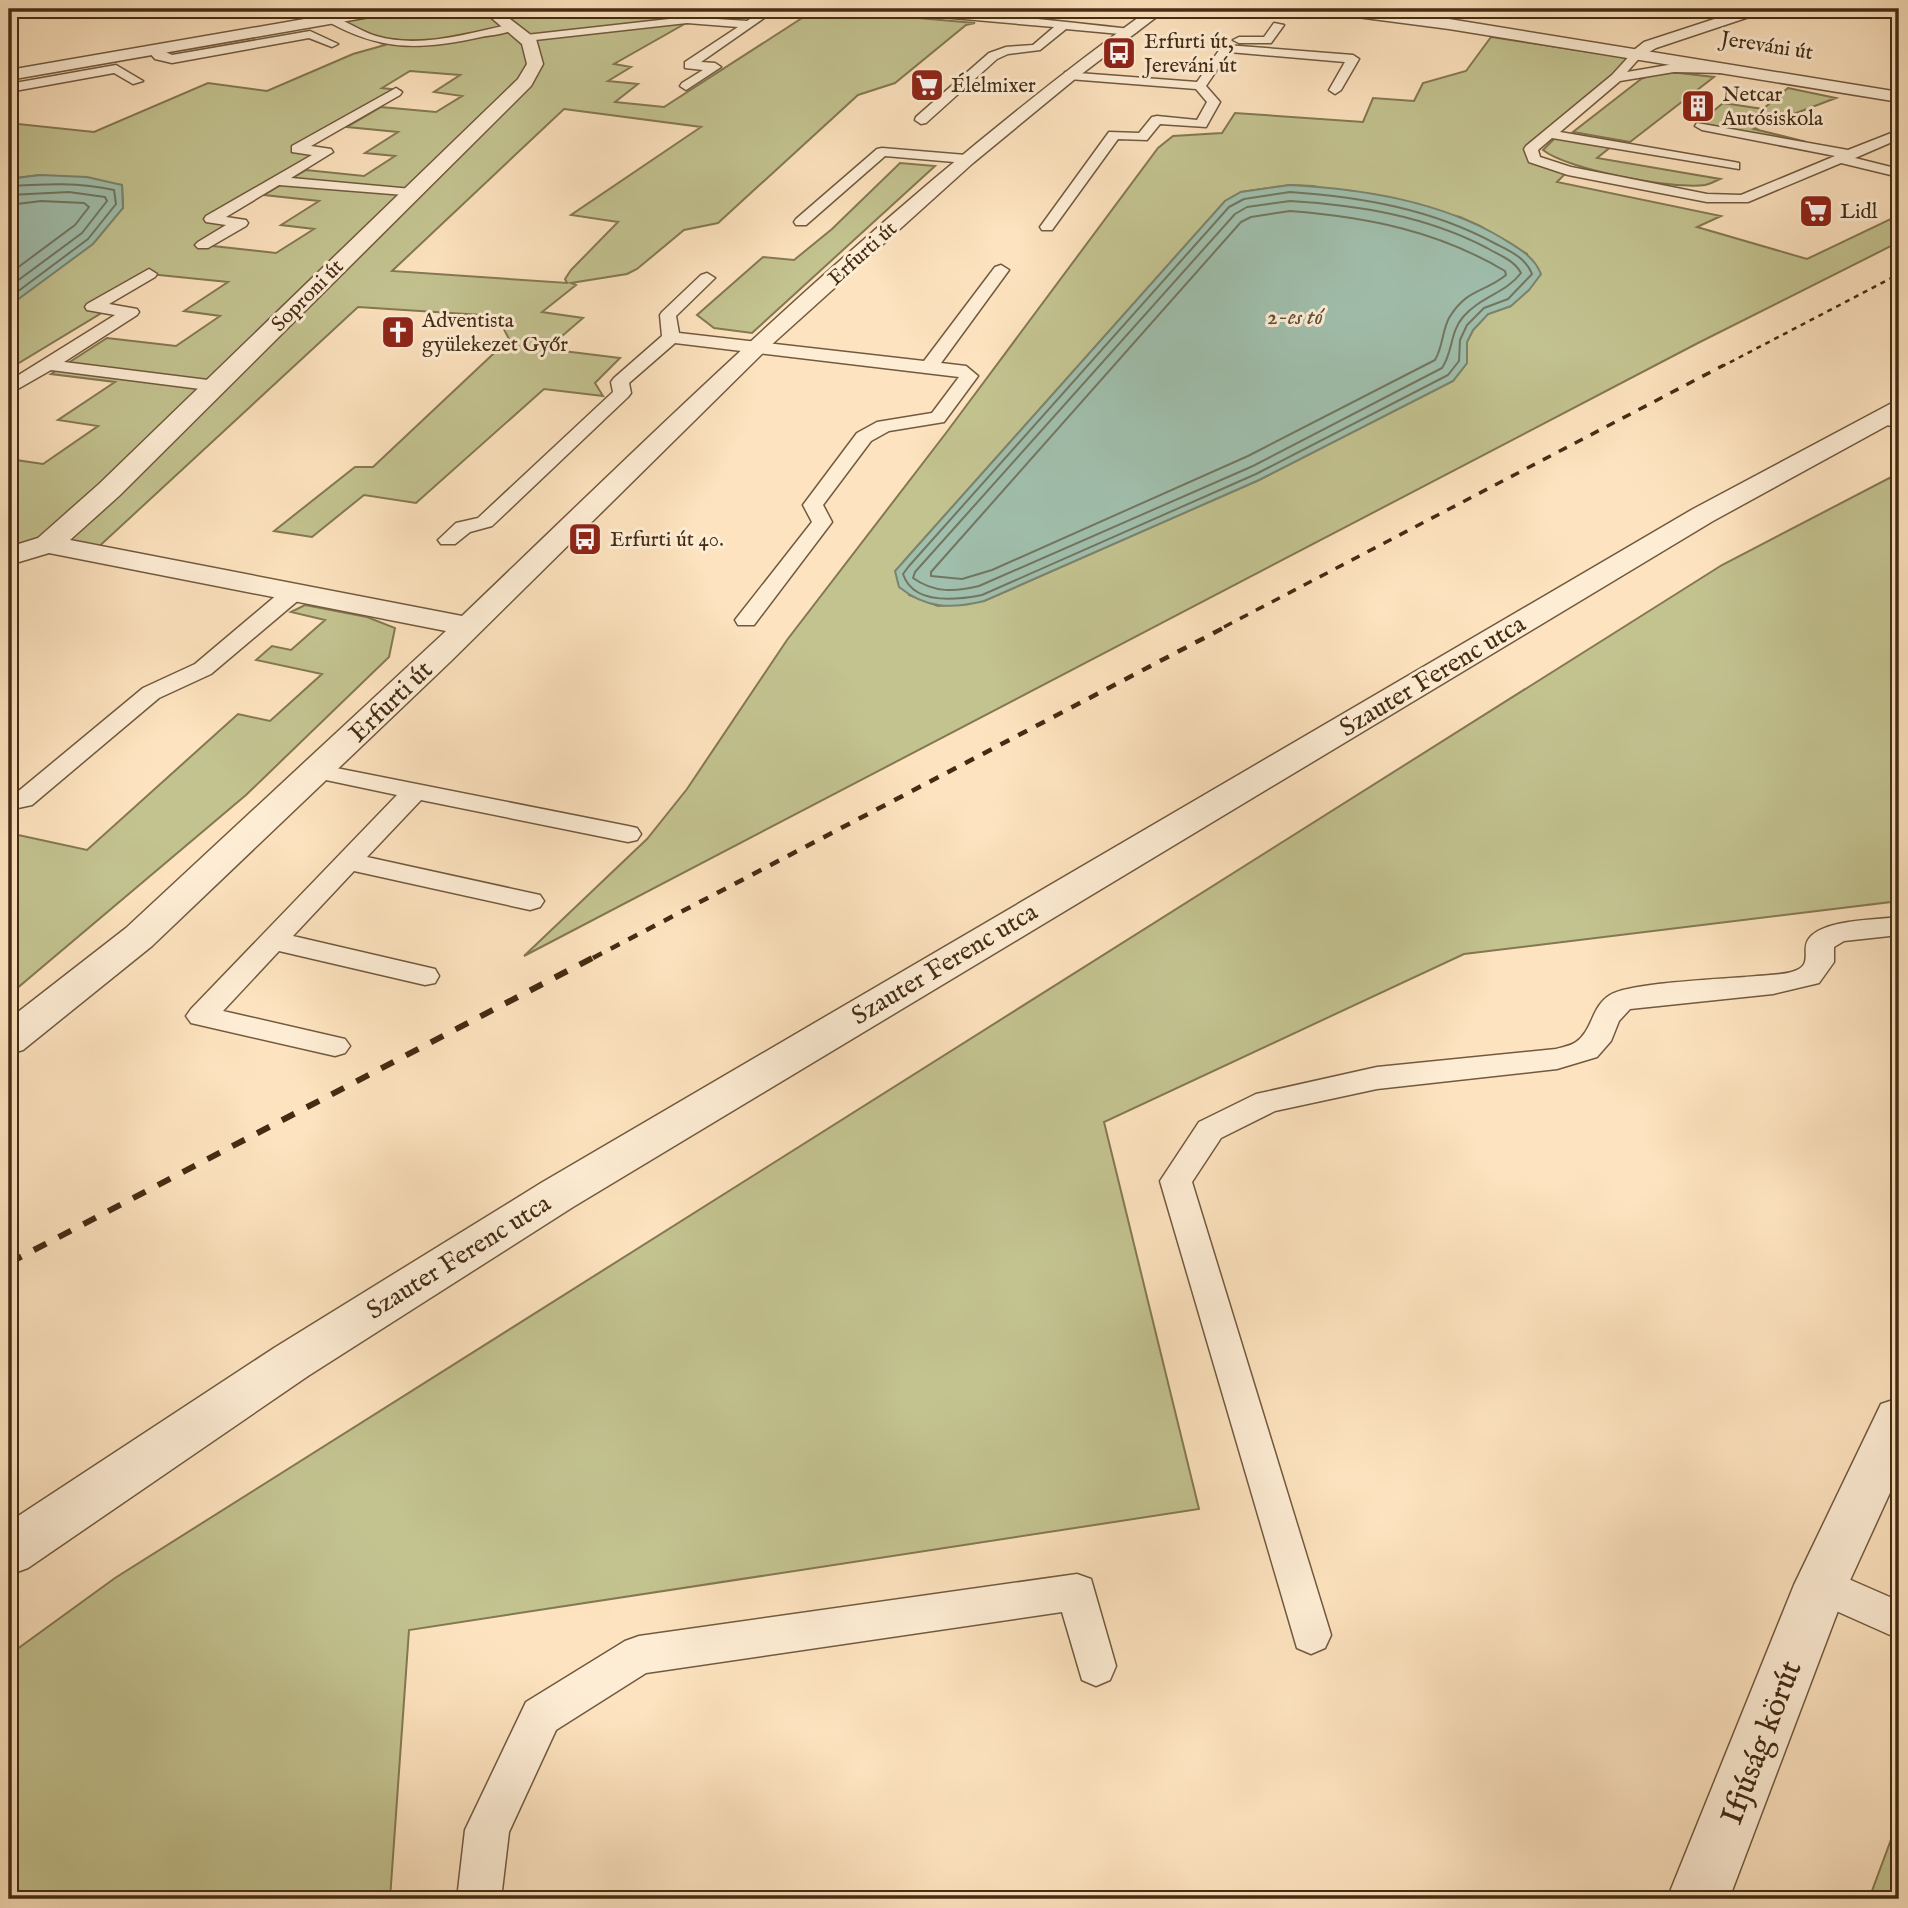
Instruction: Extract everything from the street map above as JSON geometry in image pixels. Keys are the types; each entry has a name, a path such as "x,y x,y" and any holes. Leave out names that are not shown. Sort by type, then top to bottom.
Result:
{"street":[{"path":"9,75 387,9"},
{"path":"488,9 519,32"},
{"name":"Erfurti út","path":"9,1040 139,937 468,626 757,346 966,159 1069,75 1159,9"},
{"name":"Jereváni út","path":"1334,9 1394,11 1899,90"},
{"path":"1641,51 1759,9"},
{"name":"Soproni út","path":"9,556 48,544 109,490 525,82 535,64 530,42 519,32"},
{"name":"Jereváni út","path":"1641,51 1899,97"},
{"name":"Szauter Ferenc utca","path":"9,1552 291,1362 557,1195 1703,515 1893,417"},
{"path":"48,544 468,626"},
{"name":"Ifjúság körút","path":"1698,1899 1821,1585 1899,1419"}],"lane":[{"path":"686,86 715,67 689,65 772,9"},
{"path":"884,9 1131,32"},
{"path":"331,19 369,39 386,44 415,45 519,32 687,20 749,24"},
{"path":"921,120 993,56 1006,51 1036,48 1063,24"},
{"path":"1200,86 1231,41 1268,41 1278,25"},
{"path":"153,50 159,56 172,59 310,34 331,44"},
{"path":"1335,90 1361,47"},
{"path":"1226,48 1353,59"},
{"path":"1641,51 1616,78 1531,149 1534,159 1545,165 1707,198 1744,199 1899,134"},
{"name":"Jereváni út","path":"1616,78 1674,68 1731,69"},
{"path":"9,88 116,69 137,81"},
{"path":"1047,227 1114,135 1142,137 1157,120 1201,124 1214,102 1200,86 1069,75"},
{"path":"203,245 241,223 211,219 326,152 297,149 396,92"},
{"path":"1702,126 1847,157 1899,173"},
{"path":"1550,134 1734,166"},
{"path":"801,222 882,152 966,159"},
{"path":"278,181 412,193"},
{"path":"929,367 1001,270"},
{"path":"9,389 131,312 93,307 149,274"},
{"path":"671,337 668,315 706,278"},
{"path":"448,540 463,527 485,522 622,393 620,382 671,337 960,370 969,376 938,418 884,426 864,437 813,505 822,522 746,620"},
{"path":"50,365 216,386"},
{"path":"9,802 23,800 151,693 203,669 293,593"},
{"path":"316,771 628,834"},
{"path":"335,1046 201,1016 415,791"},
{"path":"347,861 530,901"},
{"path":"1311,1636 1177,1181 1210,1130 1267,1102 1377,1078 1557,1059 1586,1050 1601,1034 1605,1017 1620,1002 1639,997 1773,984 1809,976 1820,962 1821,943 1837,933 1899,926"},
{"path":"273,940 425,976"},
{"path":"1821,1585 1899,1620"},
{"path":"480,1899 487,1830 541,1716 639,1655 1077,1592 1096,1666"}],"green space":[{"path":"387,9 705,9 688,22 614,64 631,67 608,81 638,84 615,102 664,107 816,9 975,23 966,25 895,83 858,95 718,223 684,230 637,269 627,274 571,283 576,285 542,312 583,318 547,349 620,358 595,383 603,396 544,389 416,503 364,495 312,537 274,531 355,467 373,467 509,339 497,316 358,307 93,552 48,544 9,556 9,459 43,464 98,426 58,420 115,382 51,374 107,338 176,346 220,316 184,311 228,282 149,274 94,307 108,309 9,369 9,306 123,208 122,185 40,175 9,179 9,123 94,132 208,83 267,91 353,54 385,45 331,19","holes":["410,71 460,75 434,92 462,96 436,112 381,107 347,127 398,132 365,153 395,156 364,176 306,170 264,195 319,201 281,225 314,229 276,253 204,245 241,223 212,219 326,152 299,148 399,90 382,88","564,109 701,127 571,215 618,222 571,270 565,279 567,283 392,271"]},
{"path":"1491,37 1636,59 1531,149 1534,159 1568,171 1557,182 1721,216 1697,227 1807,259 1899,215 1899,242 1698,343 524,956 647,839 687,789 787,640 946,433 1158,148 1173,136 1222,133 1235,113 1363,122 1373,98 1414,101 1423,83 1466,71","holes":["1290,185 1313,186 1460,217 1527,254 1511,306 1488,314 1473,330 1467,342 1467,363 1453,381 1259,480 984,601 938,606 909,595 904,561 1225,201 1241,192"]},
{"path":"1671,72 1714,77 1630,142 1573,132 1641,79 1652,74"},
{"path":"1788,88 1836,98 1754,129 1803,141 1801,142 1699,123 1723,103 1763,109"},
{"path":"1557,136 1612,146 1597,158 1720,179 1705,185 1690,186 1596,171 1543,150"},
{"path":"900,163 935,166 752,333 714,328 697,315 763,257 794,260 832,229"},
{"path":"1899,473 1899,901 1464,954 1104,1122 1199,1509 409,1630 390,1899 9,1899 9,1655 115,1578 1722,565"},
{"path":"305,605 367,617 395,628 389,657 246,795 9,995 9,833 87,850 238,714 270,721 322,674 256,660 272,646 291,650 325,620 291,612"},
{"path":"1899,1818 1899,1899 1869,1899"}],"water":[{"path":"40,175 87,177 122,185 123,208 93,244 9,306 9,179"},
{"name":"2-es tó","path":"1290,185 1373,194 1453,215 1478,225 1520,249 1530,257 1541,274 1529,290 1511,306 1488,314 1473,330 1467,342 1467,363 1453,381 1259,480 984,601 940,605 919,600 899,587 895,571 1225,201 1241,192"}],"railway":[{"path":"1721,367 1899,274"},
{"path":"1224,627 1724,365"},
{"path":"593,958 1227,626"},
{"path":"9,1263 596,956"}],"place":[{"name":"Erfurti út, Jereváni út","path":"1119,53"},
{"name":"Élelmixer","path":"927,85"},
{"name":"Netcar Autósiskola","path":"1698,106"},
{"name":"Lidl","path":"1816,211"},
{"name":"Adventista gyülekezet Győr","path":"398,332"},
{"name":"Erfurti út 40.","path":"585,539"}]}
